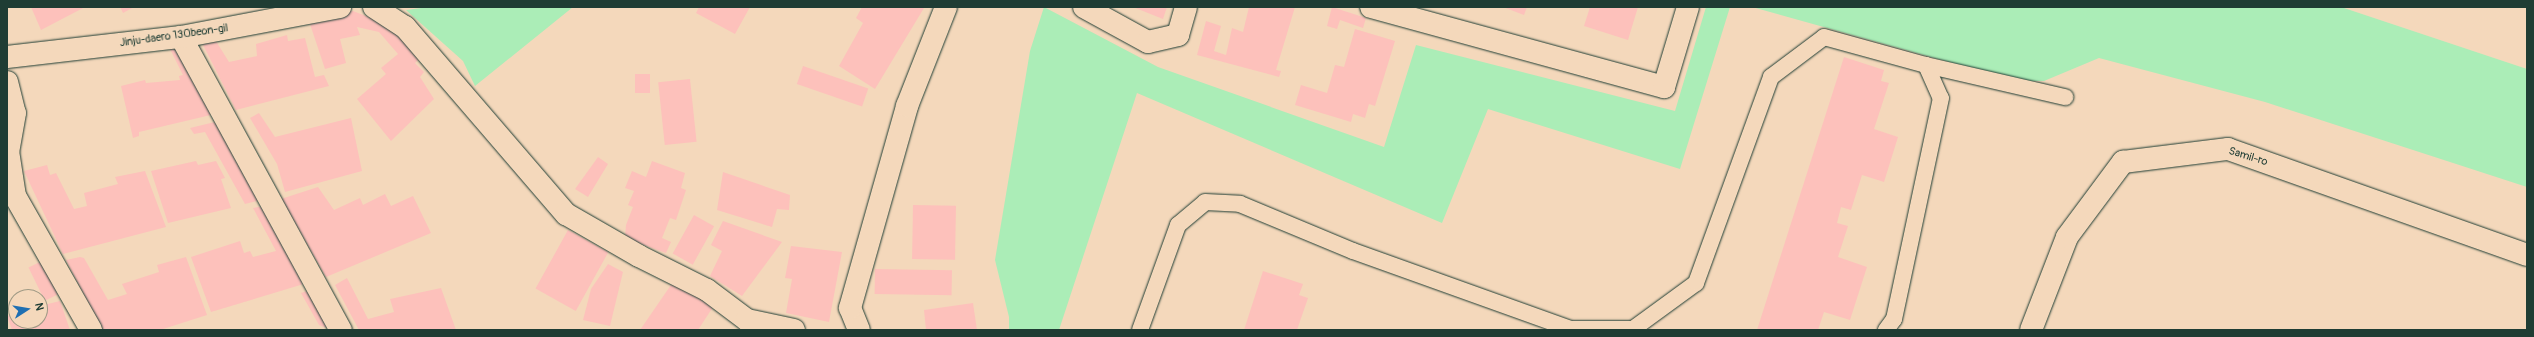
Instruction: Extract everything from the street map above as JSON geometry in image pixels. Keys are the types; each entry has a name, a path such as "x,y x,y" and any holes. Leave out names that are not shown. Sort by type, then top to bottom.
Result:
{"street":[{"name":"Jinju-daero 130beon-gil","path":"7,57 181,37 340,7"},
{"path":"374,7 405,27 566,214 639,256 707,290 747,320 794,330"},
{"path":"859,330 850,308 907,106 946,7"},
{"path":"1084,7 1148,42 1178,35 1186,7"},
{"path":"1371,7 1664,87 1688,7"},
{"path":"181,37 341,330"},
{"path":"7,82 15,113 8,151 15,196 91,330"},
{"name":"Samil-ro","path":"2031,330 2067,237 2124,162 2228,149 2527,255"}],"lane":[{"path":"1140,330 1178,225 1205,202 1240,204 1353,251 1571,329 1633,329 1696,283 1771,77 1824,37 1926,65 2065,97"},
{"path":"1886,330 1894,319 1941,98 1926,65"}],"green space":[{"path":"429,7 573,7 475,86 463,61 406,10"},
{"path":"1044,7 1158,67 1384,147 1416,45 1675,111 1706,7 1730,7 1680,169 1488,109 1442,223 1137,93 1059,330 1009,330 1009,317 995,260 1030,51"},
{"path":"1752,7 2341,7 2527,69 2527,187 2265,102 2099,58 2044,81 2017,81"}],"building":[{"path":"31,7 85,7 41,30"},
{"path":"120,7 134,7 123,13"},
{"path":"699,7 750,7 735,34 696,13"},
{"path":"862,7 924,8 875,89 839,66 863,23 856,18"},
{"path":"1133,7 1167,7 1163,19"},
{"path":"1249,7 1295,7 1276,70 1281,71 1279,77 1197,55 1206,21 1221,26 1214,51 1226,55 1232,28 1243,32"},
{"path":"1332,7 1366,18 1363,28 1340,20 1337,29 1327,26"},
{"path":"1503,7 1527,7 1524,15"},
{"path":"1590,7 1638,7 1628,40 1584,26"},
{"path":"353,11 386,24 420,58 415,63 424,72 420,77 434,99 391,141 357,99 386,74 381,68 398,54 379,32 357,27 360,35 340,39 346,63 325,69 308,18"},
{"path":"1355,29 1395,41 1375,106 1369,104 1365,118 1353,114 1351,122 1295,105 1301,85 1327,93 1335,65 1344,67"},
{"path":"287,35 288,41 305,38 315,77 324,75 329,86 236,110 201,41 214,38 229,62 257,56 256,44"},
{"path":"178,45 215,114 139,132 139,136 133,138 121,86 145,80 146,83 180,80 179,76 183,75 169,47"},
{"path":"1844,57 1884,70 1881,81 1889,83 1874,129 1898,137 1884,182 1862,175 1851,210 1841,207 1837,223 1848,226 1838,257 1867,267 1850,320 1824,312 1818,330 1757,330"},
{"path":"803,66 868,88 862,106 797,84"},
{"path":"635,74 650,74 650,93 635,93"},
{"path":"690,79 697,142 665,145 658,82"},
{"path":"259,113 275,137 351,118 362,171 285,192 277,164 250,118"},
{"path":"219,121 261,200 245,204 205,132 194,134 190,128"},
{"path":"598,157 608,164 588,197 575,189"},
{"path":"196,161 198,165 216,161 225,178 221,179 231,208 168,223 151,171"},
{"path":"652,161 685,173 681,188 686,190 676,220 670,218 662,238 671,242 666,253 625,238 626,225 633,207 628,205 634,191 625,188 632,171 646,177"},
{"path":"47,165 50,175 56,173 74,209 87,206 84,193 118,184 115,177 145,171 166,227 63,254 24,171"},
{"path":"723,172 790,195 789,210 777,209 772,227 717,210"},
{"path":"318,187 334,210 360,198 363,205 385,194 391,206 413,196 431,233 326,277 281,199"},
{"path":"913,205 956,206 955,260 912,259"},
{"path":"264,206 307,283 211,312 191,257 240,241 244,253 250,251 253,257 276,251 253,208"},
{"path":"694,215 714,226 693,265 673,253"},
{"path":"723,221 782,242 742,296 710,276 722,251 711,245"},
{"path":"568,230 608,252 576,311 536,289"},
{"path":"791,246 842,252 829,322 786,313 792,279 785,278"},
{"path":"80,257 84,258 108,300 127,294 122,284 159,272 157,265 186,257 207,315 160,330 102,330 66,260"},
{"path":"42,261 58,294 48,299 48,289 39,289 29,268"},
{"path":"608,264 623,272 610,326 583,320 591,289"},
{"path":"875,269 952,270 952,295 875,294"},
{"path":"1263,271 1303,284 1299,295 1308,298 1297,330 1244,330"},
{"path":"347,278 368,319 394,312 390,299 441,288 456,330 359,330 335,285"},
{"path":"673,282 713,307 698,330 640,330"},
{"path":"310,290 332,330 319,325 301,293"},
{"path":"60,301 70,330 12,330 48,329 48,304"},
{"path":"973,303 977,330 926,330 924,310"}]}
